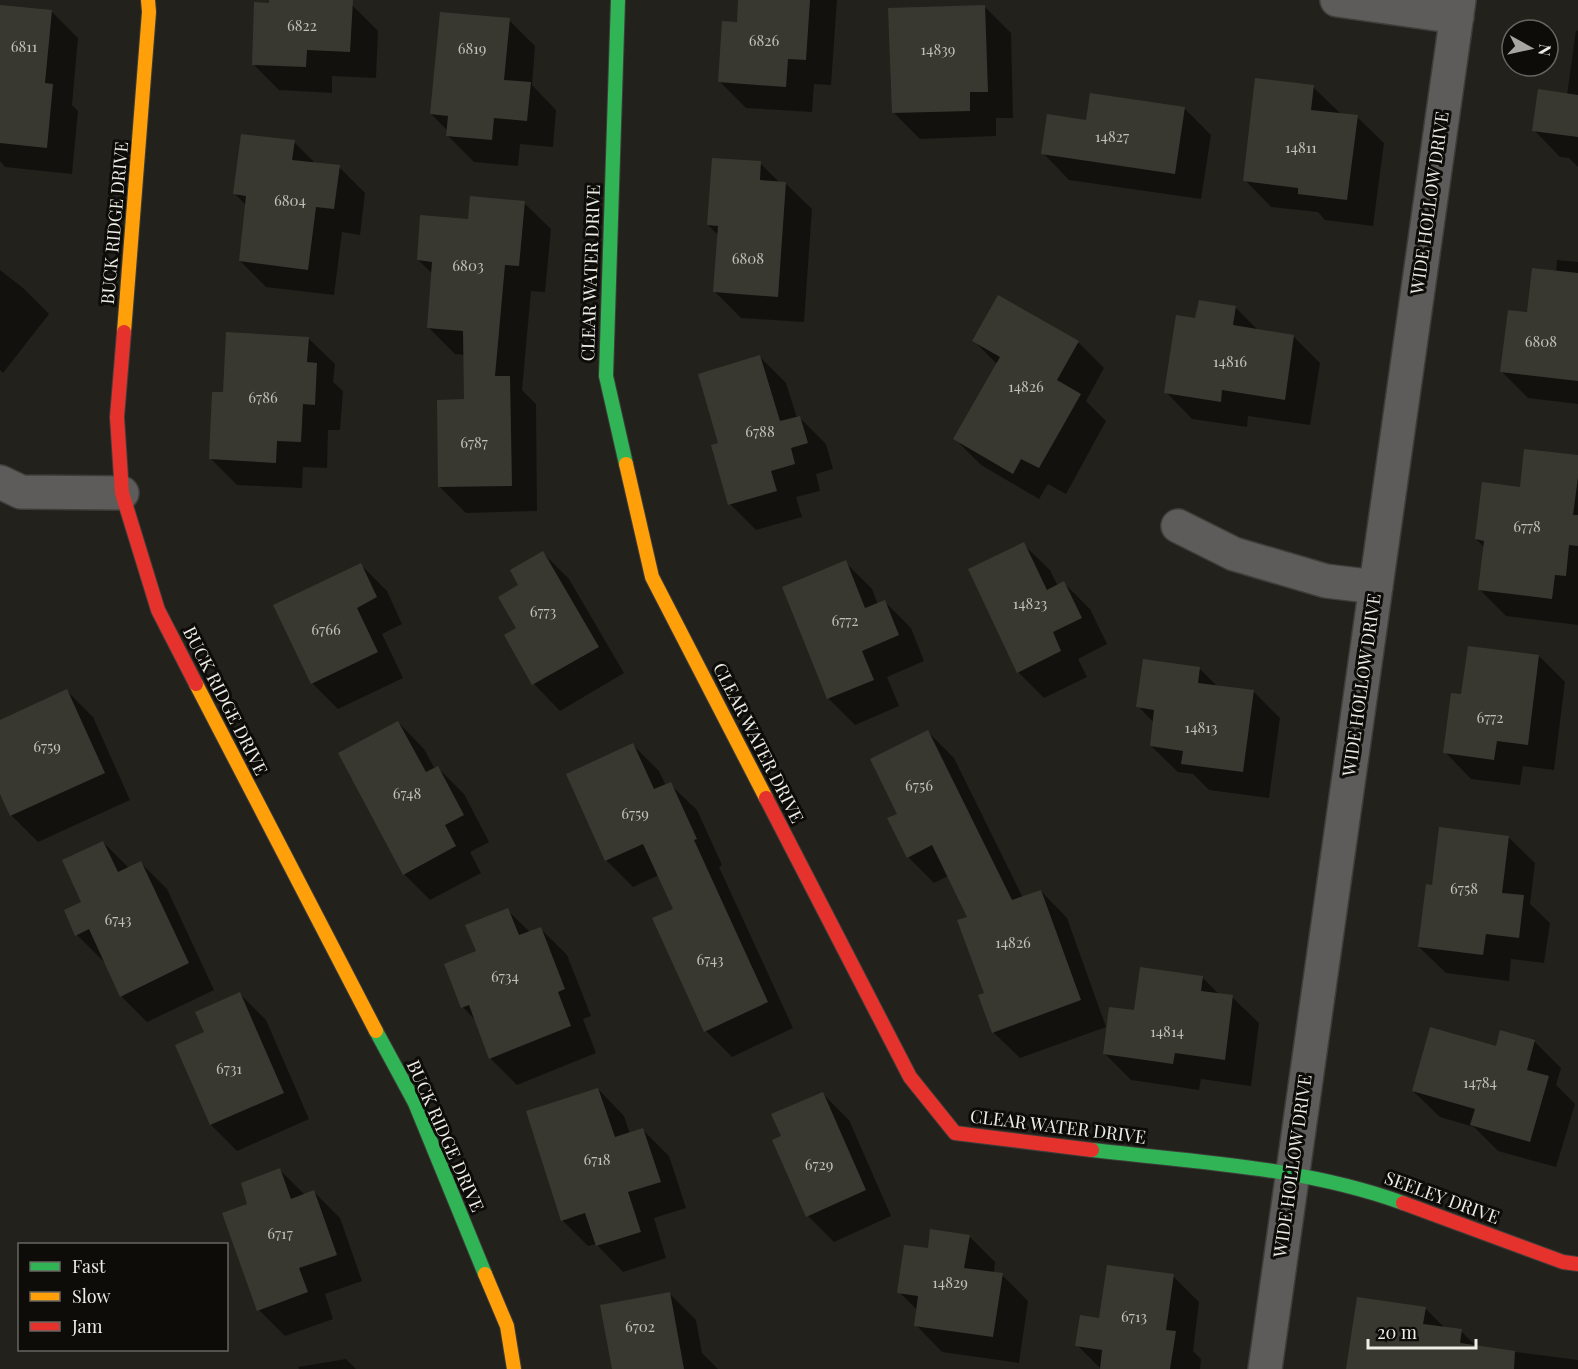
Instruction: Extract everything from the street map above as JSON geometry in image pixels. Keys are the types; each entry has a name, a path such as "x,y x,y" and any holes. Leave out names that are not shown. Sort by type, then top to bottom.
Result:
{"street":[{"name":"BUCK RIDGE DRIVE","path":"148,0 149,12 117,417 122,493 158,610 415,1103 507,1326 514,1369"},
{"name":"CLEAR WATER DRIVE","path":"618,0 606,375 652,577 910,1077 955,1132 1292,1174"},
{"path":"1337,0 1458,8"},
{"name":"WIDE HOLLOW DRIVE","path":"1265,1369 1458,8"},
{"path":"0,482 21,492 122,493"},
{"path":"1178,526 1233,555 1326,581 1376,587"},
{"name":"SEELEY DRIVE","path":"1292,1174 1373,1192 1563,1262 1578,1264"}],"building":[{"path":"269,0 353,0 350,52 307,50 306,67 252,65 254,2 269,3"},
{"path":"738,0 810,0 806,60 788,59 786,87 718,82 722,21 737,22"},
{"path":"0,5 52,10 45,83 53,84 47,148 0,143"},
{"path":"985,5 988,92 970,92 970,111 892,113 888,8"},
{"path":"440,12 510,18 504,80 531,82 527,121 494,118 492,140 446,136 448,116 430,114"},
{"path":"1255,78 1314,85 1311,110 1358,115 1347,200 1298,194 1298,188 1243,181"},
{"path":"1538,89 1578,95 1578,137 1532,131"},
{"path":"1090,93 1185,107 1175,174 1041,154 1047,114 1086,120"},
{"path":"241,134 295,140 292,160 340,165 334,209 316,207 308,270 239,261 246,196 233,194"},
{"path":"712,158 761,161 760,180 786,182 778,297 713,292 718,226 707,225"},
{"path":"470,196 525,201 519,266 505,265 495,376 510,376 512,486 438,487 437,400 464,399 463,331 427,328 432,262 417,260 420,215 468,219"},
{"path":"1532,268 1578,273 1578,381 1500,372 1508,310 1527,312"},
{"path":"998,295 1079,341 1057,380 1081,394 1039,468 1021,459 1013,474 953,439 1000,357 972,341"},
{"path":"1199,300 1236,306 1233,325 1294,335 1285,400 1222,390 1221,402 1164,393 1176,315 1195,318"},
{"path":"226,332 309,337 307,362 317,363 315,405 303,404 301,442 277,441 276,463 209,459 212,392 223,392"},
{"path":"760,355 780,421 800,416 808,443 791,448 795,464 771,471 777,491 728,505 711,445 718,443 698,374"},
{"path":"1524,449 1578,455 1578,477 1573,515 1578,515 1578,546 1569,545 1566,576 1555,575 1552,599 1478,590 1484,541 1475,539 1482,482 1520,487"},
{"path":"1024,542 1047,590 1064,581 1082,618 1053,632 1061,651 1017,673 968,569"},
{"path":"543,551 599,647 532,685 504,635 516,628 498,597 518,585 510,570"},
{"path":"846,560 865,608 885,600 899,635 862,651 874,680 827,699 782,587"},
{"path":"361,563 377,597 357,608 378,652 311,684 273,605"},
{"path":"1468,646 1539,655 1528,745 1497,741 1494,760 1443,753 1451,693 1461,694"},
{"path":"1143,659 1200,667 1198,683 1254,690 1243,772 1181,764 1183,751 1150,746 1154,710 1136,707"},
{"path":"67,689 105,773 10,816 0,794 0,720"},
{"path":"398,721 426,772 438,766 464,815 445,825 456,846 403,875 338,753"},
{"path":"928,730 1012,900 1041,890 1081,1000 992,1033 978,995 984,993 957,920 967,917 932,845 907,858 887,818 897,814 870,759"},
{"path":"633,743 654,789 671,782 697,839 694,840 768,1002 704,1032 652,918 673,909 643,844 605,861 566,774"},
{"path":"1439,827 1509,836 1502,893 1524,895 1519,938 1486,934 1483,955 1418,947 1426,884 1432,885"},
{"path":"103,841 118,872 141,861 189,963 120,997 89,929 75,936 64,910 81,902 62,860"},
{"path":"508,908 519,935 541,927 565,989 558,992 571,1026 489,1059 469,1005 461,1008 444,964 476,951 465,925"},
{"path":"1140,967 1203,976 1201,991 1233,995 1225,1060 1175,1053 1173,1064 1103,1054 1109,1007 1134,1010"},
{"path":"240,992 284,1093 210,1125 175,1045 204,1032 195,1012"},
{"path":"1430,1027 1496,1046 1500,1030 1535,1040 1527,1070 1549,1076 1530,1142 1470,1125 1475,1109 1412,1091"},
{"path":"598,1088 615,1137 643,1128 661,1182 628,1192 641,1232 596,1246 585,1213 561,1221 526,1111"},
{"path":"823,1092 866,1190 806,1217 772,1140 781,1136 771,1114"},
{"path":"280,1168 291,1199 314,1190 337,1255 299,1268 308,1292 257,1311 222,1213 247,1204 241,1183"},
{"path":"930,1229 970,1235 964,1268 1003,1273 993,1337 914,1326 918,1296 897,1293 904,1245 928,1248"},
{"path":"1107,1265 1174,1274 1166,1330 1176,1331 1170,1369 1100,1369 1102,1350 1075,1346 1080,1315 1099,1318"},
{"path":"670,1292 684,1369 612,1369 600,1305"},
{"path":"1357,1297 1426,1307 1423,1324 1462,1329 1460,1343 1515,1351 1514,1369 1346,1369"}],"traffic: fast":[{"path":"618,0 606,376 626,464"},
{"path":"376,1031 415,1103 485,1274"},
{"path":"1092,1150 1289,1174 1328,1181 1403,1203"}],"traffic: slow":[{"path":"124,332 149,12 148,0"},
{"path":"626,464 652,577 766,798"},
{"path":"196,684 376,1031"},
{"path":"485,1274 507,1326 514,1369"}],"traffic: jam":[{"path":"124,332 117,417 122,493 158,610 196,684"},
{"path":"766,798 910,1077 955,1133 1092,1150"},
{"path":"1403,1203 1563,1262 1578,1264"}]}
